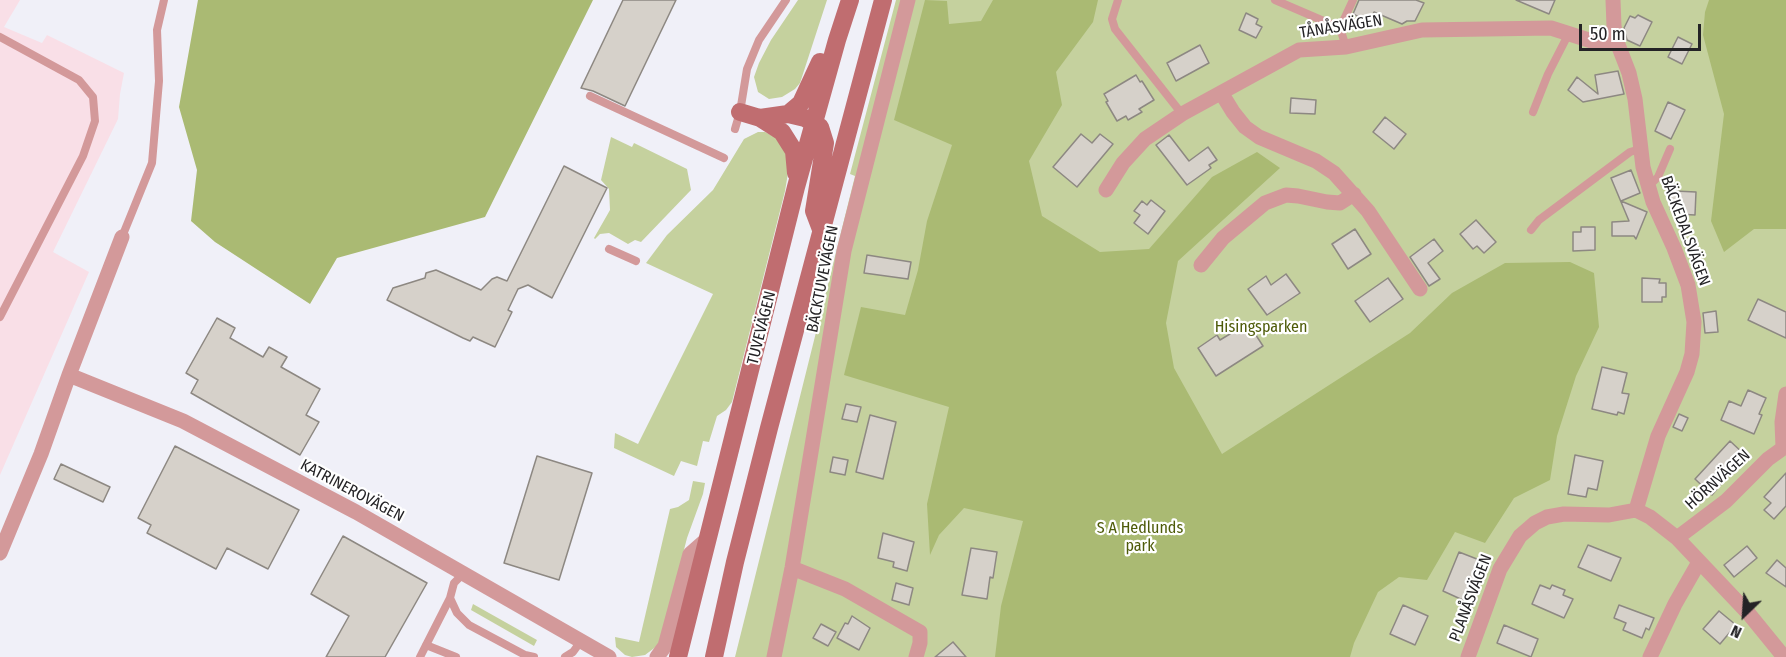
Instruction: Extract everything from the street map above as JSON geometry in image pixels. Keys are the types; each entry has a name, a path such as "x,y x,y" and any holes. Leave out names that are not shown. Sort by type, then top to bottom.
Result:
{"main road":[{"path":"788,114 801,103 810,88 840,0"},
{"name":"TUVEVÄGEN","path":"678,657 796,187 850,0"},
{"name":"TUVEVÄGEN","path":"714,657 735,562 883,0"},
{"path":"737,121 788,114 814,122 820,128 825,142 814,211 822,232"},
{"path":"760,117 782,132 789,141 794,151 796,187"}],"street":[{"name":"BÄCKTUVEVÄGEN","path":"774,657 792,568 844,251 908,0"},
{"name":"BÄCKEDALSVÄGEN","path":"1614,0 1614,26 1617,42 1629,73 1647,184 1688,285 1694,338 1687,372 1658,436 1636,510"},
{"name":"TÅNÅSVÄGEN","path":"1106,190 1134,150 1146,139 1182,114 1299,50 1346,47 1422,30 1551,28 1598,43 1617,42"},
{"path":"1222,94 1245,127 1259,137 1316,161 1334,172 1368,211 1420,289"},
{"path":"1201,265 1223,238 1265,203 1286,195 1340,203 1354,194"},
{"path":"0,553 41,454 122,237"},
{"name":"KATRINEROVÄGEN","path":"69,375 183,421 356,512 609,657"},
{"name":"HÖRNVÄGEN","path":"1677,538 1726,501 1784,446 1782,422 1786,394"},
{"path":"1636,510 1650,517 1677,538 1749,614 1784,657"},
{"name":"PLANÅSVÄGEN","path":"1468,657 1500,569 1520,536 1546,517 1564,514 1609,515 1636,510"},
{"path":"657,657 665,646 690,554 707,539"},
{"path":"1650,657 1675,604 1699,562"},
{"path":"792,568 845,590 920,632 916,657"}],"lane":[{"path":"122,237 152,163 159,81 157,30 164,0"},
{"path":"737,121 747,69 759,40 786,0"},
{"path":"1118,0 1112,19 1115,29 1182,114"},
{"path":"1275,0 1340,28"},
{"path":"1346,47 1340,28 1353,0"},
{"path":"1533,112 1548,74 1569,33"},
{"path":"0,37 79,80 93,97 95,121 83,156 0,317"},
{"path":"590,96 724,158"},
{"path":"1531,230 1539,220 1620,159 1640,149"},
{"path":"1647,184 1658,177 1670,149"},
{"path":"609,249 636,261"},
{"path":"420,657 450,598 454,583 464,573"},
{"path":"450,598 457,614 469,625 527,656"},
{"path":"565,657 573,652 581,641"},
{"path":"426,645 456,657"}],"shaded area":[{"path":"0,0 20,0 4,27 42,43 47,35 124,73 118,119 53,252 89,272 0,475"}],"green space":[{"path":"198,0 593,0 485,217 337,258 310,304 215,242 191,221 197,170 179,107"},
{"path":"798,0 827,0 800,83 782,97 769,99 758,92 754,77 771,40"},
{"name":"Hisingsparken","path":"896,0 1786,0 1786,657 735,657 855,176 850,174"},
{"name":"S A Hedlunds park","path":"925,0 947,1 949,24 981,21 993,0 1098,0 1093,22 1056,72 1062,105 1029,161 1042,216 1100,252 1149,249 1212,177 1257,152 1280,168 1178,261 1166,323 1174,368 1222,454 1410,333 1452,293 1505,263 1570,262 1594,273 1599,327 1576,376 1557,436 1550,480 1514,498 1485,543 1455,532 1427,580 1399,577 1378,592 1354,643 1350,657 995,657 1001,606 1023,521 964,508 939,535 930,555 927,504 949,407 844,375 861,307 905,315 918,270 927,221 952,145 894,120"},
{"path":"1709,0 1786,0 1786,229 1754,229 1724,252 1711,221 1724,114 1703,35 1705,12"},
{"path":"758,132 765,132 777,138 786,154 788,173 785,191 732,402 717,416 709,442 703,441 697,466 681,461 674,476 614,448 615,433 638,444 713,294 646,263 667,235 713,190 744,139"},
{"path":"611,137 632,147 634,143 687,169 691,190 641,242 635,240 628,244 609,233 600,234 594,238 610,210 609,189 601,180"},
{"path":"693,481 705,483 703,494 687,538 661,640 645,655 632,657 625,655 616,647 615,637 639,642 670,509 689,500"},
{"path":"473,604 537,640 534,646 471,610"}],"building":[{"path":"623,0 676,0 625,106 581,88"},
{"path":"1359,0 1416,0 1424,3 1415,21 1402,24 1374,12 1369,22 1353,14"},
{"path":"1516,0 1555,0 1549,14"},
{"path":"1246,13 1258,19 1256,24 1262,27 1256,38 1239,30"},
{"path":"1638,15 1652,22 1640,46 1627,40 1624,28 1630,16 1635,18"},
{"path":"1678,37 1692,44 1682,64 1668,57"},
{"path":"1200,45 1209,63 1176,81 1167,63"},
{"path":"1618,71 1624,94 1583,102 1568,90 1577,77 1598,94 1595,75"},
{"path":"1136,75 1154,100 1139,109 1142,112 1128,120 1126,116 1117,121 1104,94"},
{"path":"1291,98 1316,100 1315,114 1290,113"},
{"path":"1668,102 1685,110 1671,139 1655,131"},
{"path":"1385,117 1406,134 1394,149 1373,132"},
{"path":"1081,134 1092,143 1100,134 1113,144 1077,187 1053,167"},
{"path":"1169,135 1189,161 1208,147 1217,160 1209,165 1211,168 1187,185 1156,145"},
{"path":"564,166 607,188 552,298 528,285 518,289 508,310 512,312 495,347 473,337 470,341 463,338 387,300 393,288 425,278 426,273 436,270 481,290 497,277 507,281"},
{"path":"1631,170 1640,193 1621,201 1647,212 1636,239 1634,236 1612,236 1612,222 1629,221 1611,178"},
{"path":"1675,191 1696,192 1695,215 1677,214 1677,209 1670,209 1671,195 1675,195"},
{"path":"1151,200 1165,211 1148,234 1134,223 1140,215 1134,211 1142,201 1147,205"},
{"path":"1476,220 1496,242 1484,253 1477,246 1473,249 1460,234"},
{"path":"1581,227 1595,227 1595,250 1573,251 1573,232 1581,232"},
{"path":"1355,229 1371,254 1348,269 1332,244"},
{"path":"1434,239 1443,251 1428,263 1440,279 1429,286 1410,257"},
{"path":"867,255 911,262 908,279 864,273"},
{"path":"1286,274 1300,293 1267,315 1248,289 1266,276 1271,285"},
{"path":"1388,278 1403,299 1370,322 1355,301"},
{"path":"1642,278 1660,279 1659,283 1666,283 1666,297 1662,297 1662,302 1642,302"},
{"path":"1758,299 1786,312 1786,338 1748,320"},
{"path":"1716,311 1718,332 1705,333 1703,313"},
{"path":"217,318 235,328 230,338 263,357 269,347 287,357 281,367 320,389 306,415 319,422 300,455 191,393 198,380 186,373"},
{"path":"1248,323 1263,346 1216,376 1198,348 1217,335 1220,340"},
{"path":"1602,367 1627,373 1622,393 1629,394 1624,414 1618,412 1617,415 1592,409"},
{"path":"1748,390 1766,398 1754,434 1721,420 1729,401 1741,406"},
{"path":"846,404 861,407 857,422 842,419"},
{"path":"1679,414 1688,418 1682,431 1673,427"},
{"path":"870,415 896,422 883,479 856,472"},
{"path":"1730,441 1745,455 1712,495 1695,479"},
{"path":"175,446 299,510 268,569 227,548 216,569 147,533 151,525 138,518"},
{"path":"1575,455 1603,461 1597,490 1588,488 1586,497 1568,494"},
{"path":"537,456 592,473 559,580 504,563"},
{"path":"833,457 848,460 845,475 830,472"},
{"path":"61,464 110,487 103,502 54,479"},
{"path":"1786,473 1786,506 1774,519 1764,510 1771,503 1764,497"},
{"path":"883,533 914,542 907,571 893,567 894,562 878,558"},
{"path":"343,536 427,583 385,657 326,657 349,616 311,594"},
{"path":"1588,545 1621,558 1611,581 1578,567"},
{"path":"1747,546 1757,558 1734,577 1724,565"},
{"path":"971,548 997,552 987,599 962,595"},
{"path":"1459,552 1482,561 1465,601 1443,591"},
{"path":"1777,560 1786,568 1786,587 1766,573"},
{"path":"896,583 913,588 909,605 892,600"},
{"path":"1540,585 1550,589 1552,585 1565,590 1563,595 1573,599 1564,618 1532,604"},
{"path":"1403,605 1428,616 1415,645 1390,634"},
{"path":"1619,605 1654,618 1649,630 1646,628 1642,638 1623,630 1626,623 1614,618"},
{"path":"1719,611 1736,625 1720,644 1703,629"},
{"path":"852,616 870,628 859,650 837,638 845,623 848,624"},
{"path":"821,624 836,632 828,646 813,638"},
{"path":"1504,625 1538,639 1531,657 1497,643"},
{"path":"953,642 966,657 935,657"}]}
